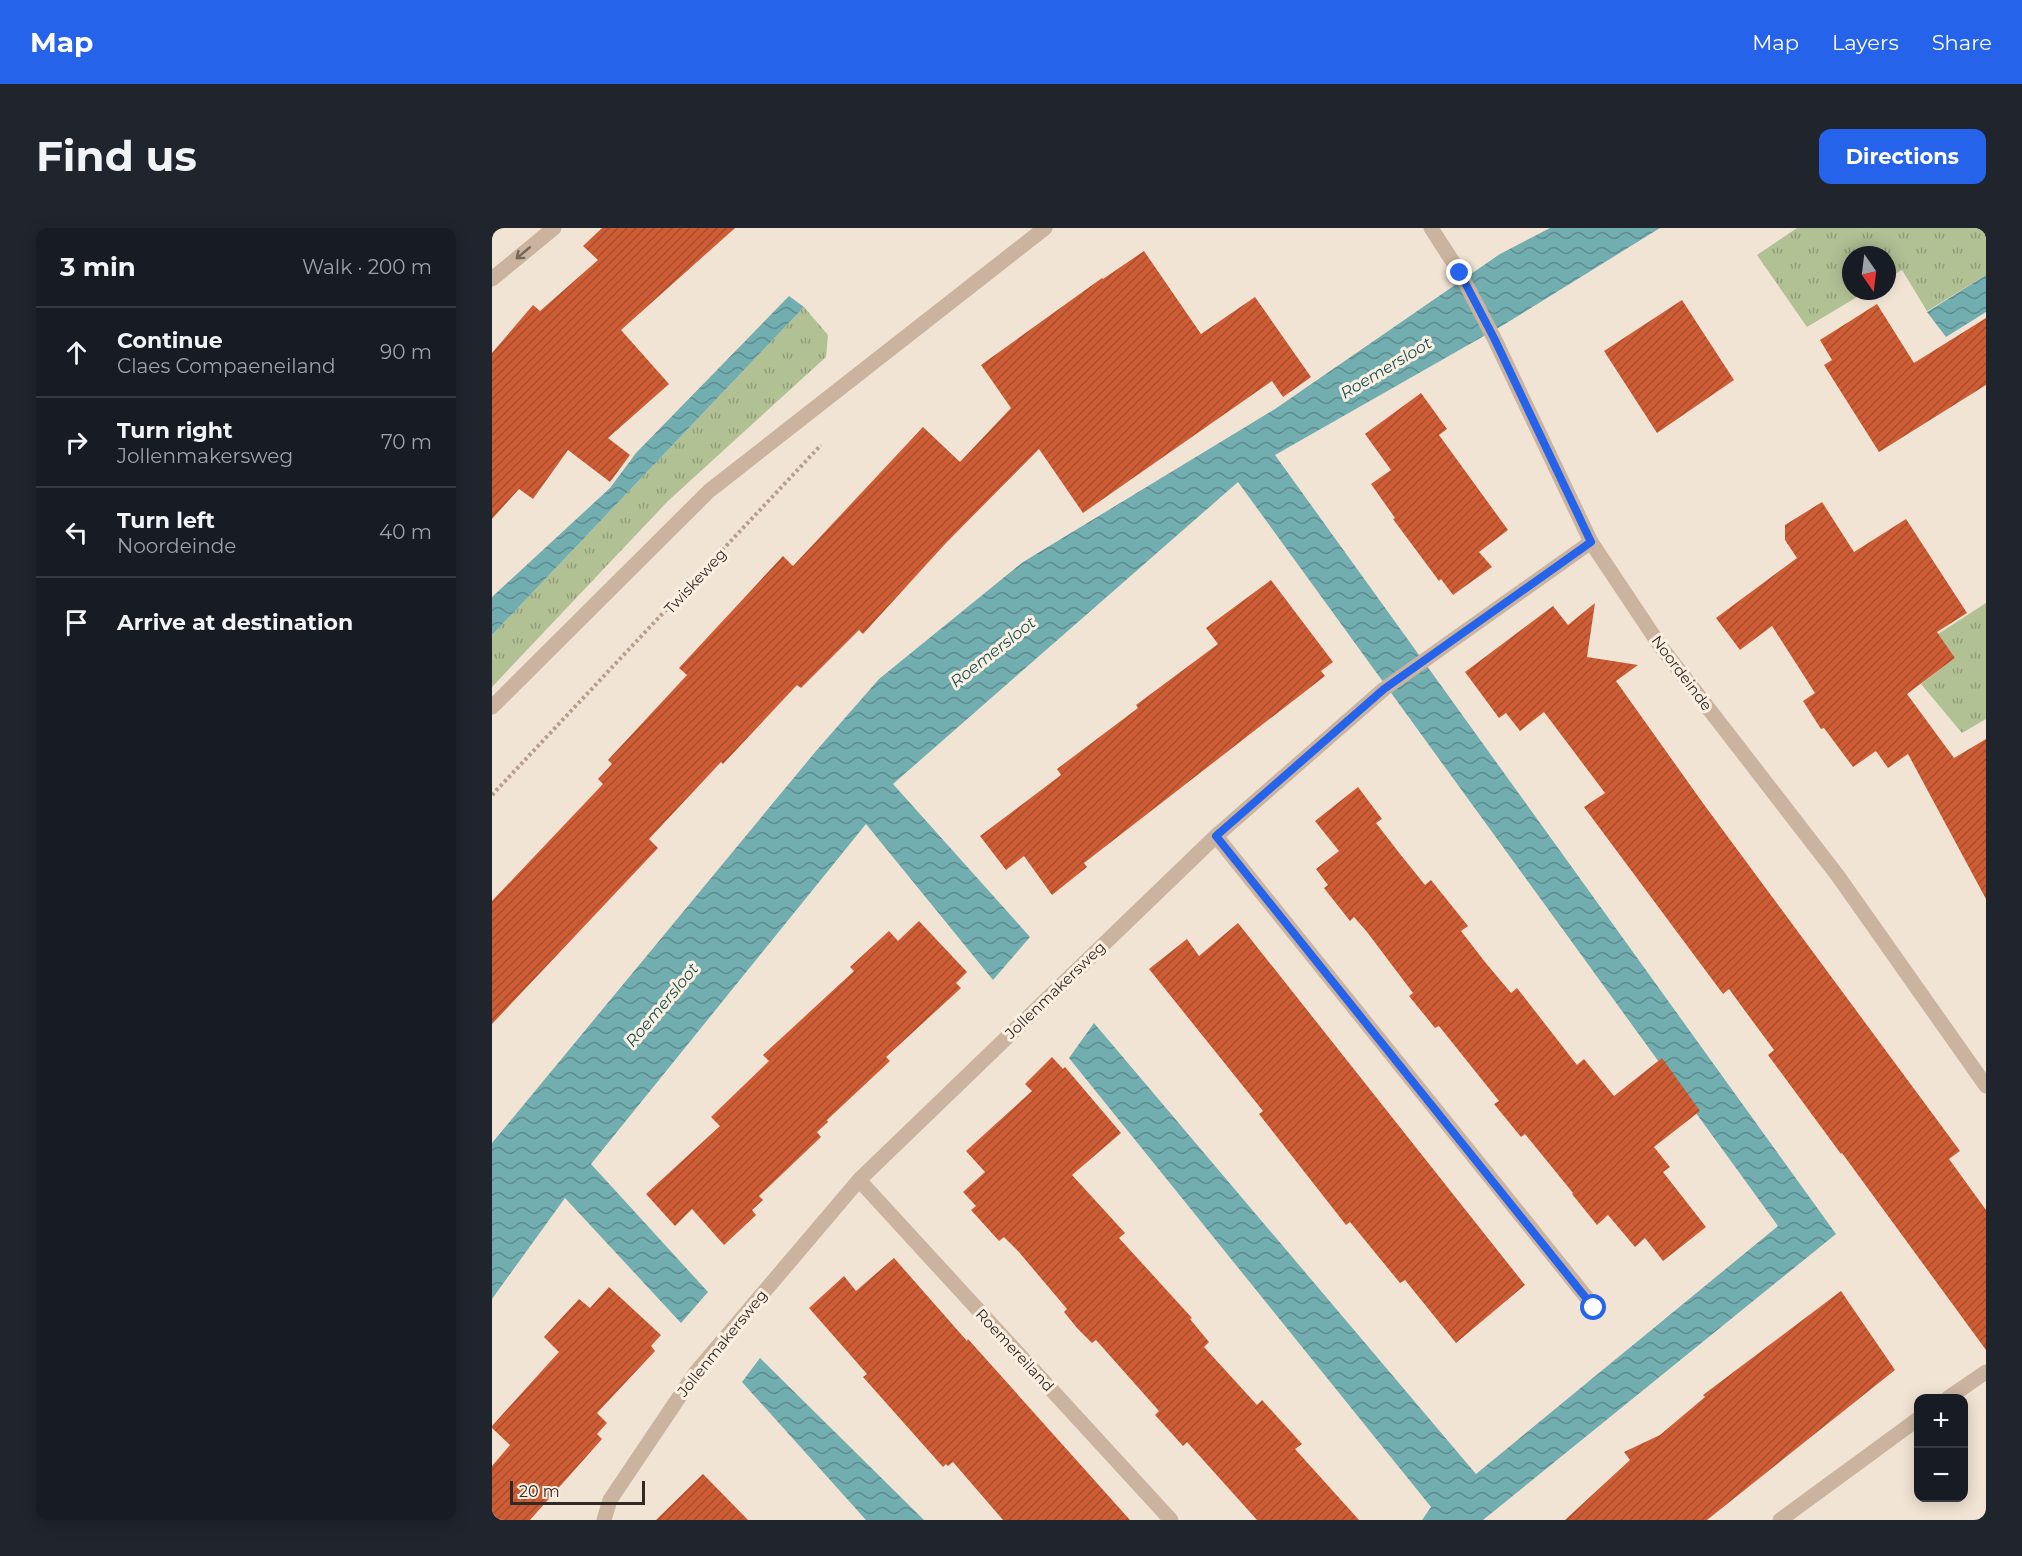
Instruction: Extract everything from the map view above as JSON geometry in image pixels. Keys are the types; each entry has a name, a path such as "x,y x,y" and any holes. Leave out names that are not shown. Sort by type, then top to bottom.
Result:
{"street":[{"path":"492,279 554,228"},
{"path":"492,707 709,491 1045,228"},
{"name":"Noordeinde","path":"1431,228 1460,273 1494,338 1591,542 1660,647 1838,876 1986,1086"},
{"name":"Jollenmakersweg","path":"604,1520 609,1500 696,1372 859,1180 1216,836 1384,689 1591,542"},
{"path":"1216,836 1594,1308"},
{"name":"Roemereiland","path":"859,1180 1171,1520"},
{"path":"1954,1394 1986,1372"},
{"path":"1780,1520 1914,1422"}],"path":[{"name":"Twiskeweg","path":"492,795 818,451 824,441"}],"green space":[{"path":"1797,228 1986,228 1986,275 1927,311 1902,270 1896,274 1896,246 1842,246 1842,300 1852,300 1807,327 1757,255"},
{"path":"804,307 828,335 826,357 668,501 492,687 492,635"},
{"path":"1986,603 1986,719 1962,733 1921,684 1955,658 1938,634"}],"water":[{"name":"Roemersloot","path":"1550,228 1660,228 1505,324 1275,455 1836,1234 1483,1520 1422,1520 1431,1507 1069,1058 1094,1023 1476,1474 1778,1226 1238,482 893,784 1030,937 993,980 866,824 591,1164 708,1292 681,1323 565,1198 492,1299 492,1143 816,751 879,679 1023,562 1275,409 1500,254"},
{"path":"1986,275 1986,312 1946,337 1927,312"},
{"path":"789,296 804,307 492,635 492,597 610,488 636,453"},
{"path":"760,1358 924,1520 866,1520 742,1382"}],"building":[{"path":"602,228 735,228 621,330 669,384 608,438 630,455 610,482 568,450 533,499 519,489 492,519 492,353 533,305 540,311 598,260 583,246"},
{"path":"1144,251 1201,334 1255,297 1311,377 1283,397 1272,381 1083,513 1039,449 946,543 863,634 859,630 801,688 797,685 723,764 721,762 649,839 658,848 492,1024 492,901 603,784 598,779 612,764 608,760 687,675 679,668 783,556 793,566 923,427 960,462 1011,408 981,365 1102,278"},
{"path":"1682,300 1734,380 1657,433 1604,351"},
{"path":"1877,304 1914,363 1986,318 1986,385 1879,452 1824,365 1832,360 1820,340"},
{"path":"1421,393 1447,429 1439,435 1508,530 1479,552 1492,567 1453,595 1441,579 1439,581 1393,519 1395,518 1371,484 1391,470 1365,434"},
{"path":"1822,502 1854,552 1906,519 1967,613 1937,632 1955,658 1907,694 1954,758 1986,739 1986,899 1908,754 1888,768 1876,751 1853,767 1824,728 1821,729 1803,701 1815,693 1772,626 1740,650 1716,618 1797,558 1785,540 1785,525"},
{"path":"1271,580 1333,662 1321,671 1325,676 1084,863 1087,867 1052,895 1024,856 1006,870 980,836 1061,775 1057,769 1138,708 1136,705 1218,644 1206,628"},
{"path":"1595,603 1587,657 1638,665 1616,681 1705,806 1960,1151 1949,1159 1986,1210 1986,1350 1768,1055 1774,1050 1729,989 1723,994 1584,807 1605,793 1544,712 1520,731 1506,713 1499,718 1465,672 1553,606 1568,625"},
{"path":"1358,787 1382,819 1376,823 1400,854 1425,885 1431,880 1468,926 1461,931 1485,962 1511,993 1517,988 1577,1065 1584,1059 1614,1096 1662,1058 1700,1111 1654,1147 1670,1167 1663,1172 1706,1227 1663,1261 1645,1238 1635,1247 1608,1215 1597,1225 1525,1134 1521,1137 1494,1104 1499,1101 1439,1026 1435,1028 1409,996 1413,993 1367,932 1354,917 1350,921 1324,888 1328,885 1316,869 1339,851 1315,821"},
{"path":"919,921 967,972 956,983 961,988 886,1057 890,1061 827,1120 828,1122 817,1132 821,1137 759,1196 763,1200 752,1210 756,1215 724,1245 692,1209 675,1226 646,1194 720,1126 711,1117 769,1061 763,1055 854,971 850,967 889,931 898,941"},
{"path":"1238,923 1525,1285 1456,1343 1405,1280 1400,1283 1350,1222 1346,1225 1259,1114 1263,1111 1149,969 1187,939 1199,956"},
{"path":"1052,1057 1063,1069 1065,1067 1121,1133 1072,1175 1125,1233 1119,1238 1192,1318 1190,1319 1209,1342 1204,1347 1257,1405 1262,1400 1302,1444 1295,1449 1359,1520 1257,1520 1187,1442 1183,1446 1155,1415 1159,1411 1096,1340 1092,1343 1077,1328 1064,1312 1067,1309 1018,1251 1004,1237 999,1241 971,1210 976,1206 963,1192 985,1172 966,1151 1032,1091 1025,1084"},
{"path":"894,1258 1130,1520 1003,1520 953,1462 943,1467 863,1377 867,1374 809,1308 844,1276 856,1291"},
{"path":"609,1287 661,1335 651,1346 655,1351 597,1413 607,1423 597,1434 602,1439 530,1520 492,1520 492,1466 510,1445 492,1426 559,1352 544,1337 579,1299 590,1308"},
{"path":"1841,1291 1895,1370 1707,1520 1565,1520 1630,1460 1624,1452 1660,1435 1705,1397 1703,1395"},
{"path":"703,1474 748,1520 656,1520"}],"route":[{"path":"1460,273 1494,338 1591,542 1384,689 1216,836 1594,1308"}]}
